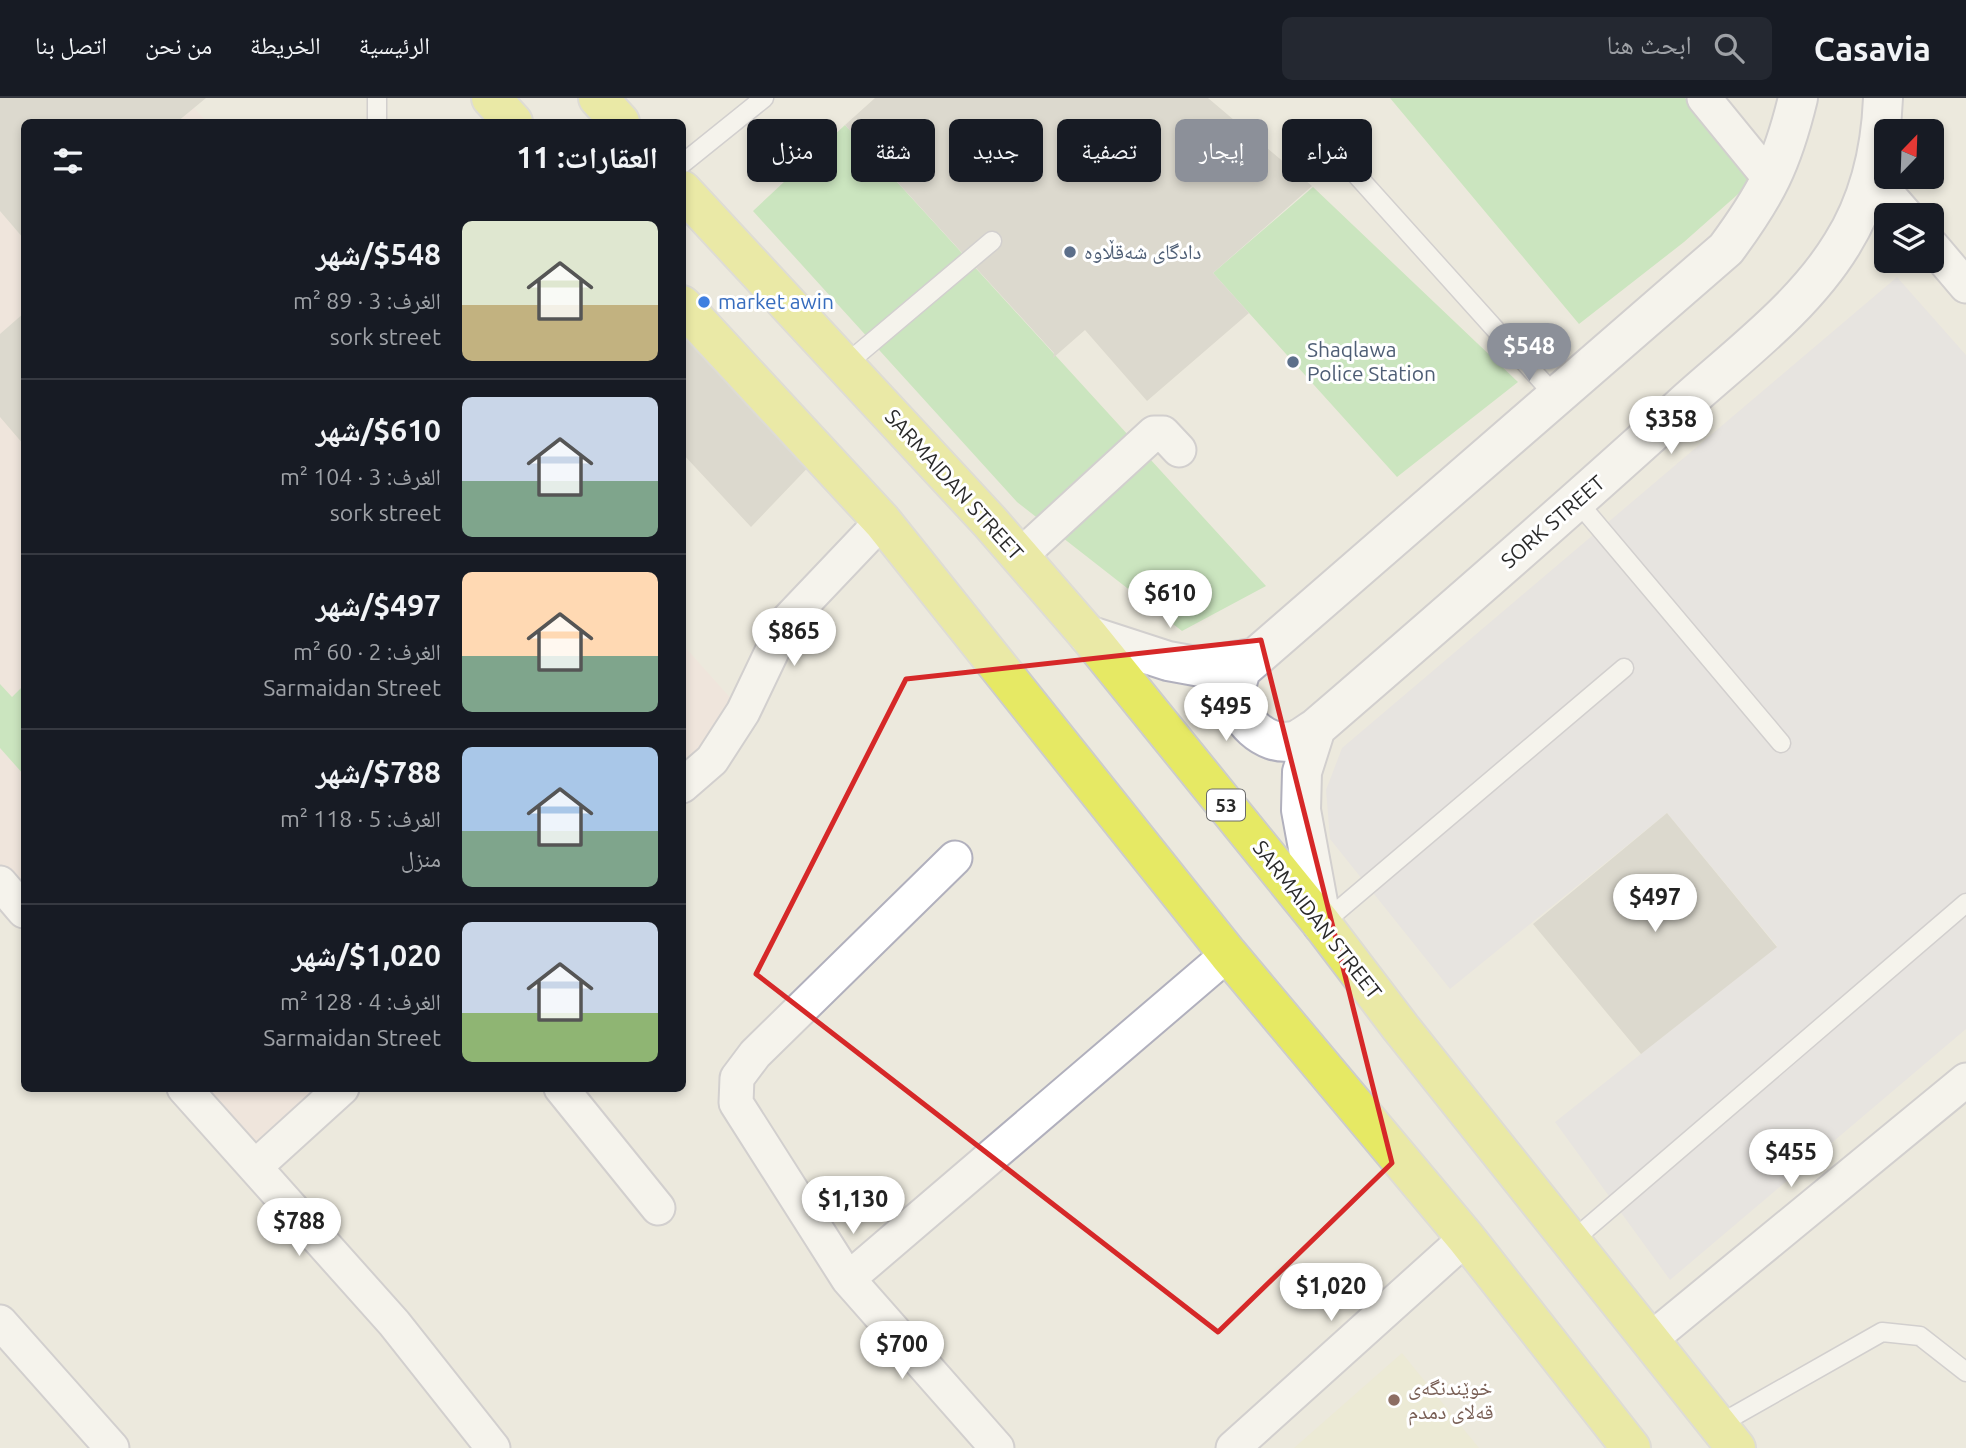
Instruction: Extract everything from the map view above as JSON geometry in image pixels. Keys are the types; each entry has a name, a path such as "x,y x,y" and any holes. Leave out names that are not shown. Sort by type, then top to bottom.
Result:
{"main road":[{"path":"598,98 617,119"},
{"name":"SARMAIDAN STREET","path":"686,194 1020,556 1087,635 1322,924 1401,1028 1727,1436"},
{"path":"686,309 882,521 1228,954 1466,1238 1630,1448"}],"street":[{"path":"1704,98 1771,180"},
{"path":"1316,728 1293,741 1278,741 1260,734 1247,722 1236,692 1241,670 1726,249 1761,202 1786,149 1798,98"},
{"name":"SORK STREET","path":"1316,728 1577,501 1808,290 1843,244 1871,175 1881,134 1883,98"},
{"path":"1871,175 1896,203"},
{"path":"1944,260 1966,286"},
{"path":"1020,556 1154,433 1163,433 1180,450"},
{"path":"686,783 712,760 743,712 786,622 882,521"},
{"path":"1087,635 1168,661 1201,667 1252,658"},
{"path":"1316,728 1302,772 1301,810 1322,924"},
{"path":"955,858 755,1054 737,1078 736,1103 848,1279 998,1448"},
{"path":"0,883 21,908"},
{"path":"848,1279 1228,954"},
{"path":"1651,1339 1966,1080"},
{"path":"188,1092 394,1322 481,1443"},
{"path":"255,1167 338,1092"},
{"path":"564,1092 658,1208"},
{"path":"1233,1448 1466,1238"},
{"path":"0,1322 112,1448"}],"lane":[{"path":"377,98 377,119"},
{"path":"686,161 764,98"},
{"path":"1363,182 1557,398"},
{"path":"845,365 992,241"},
{"path":"1577,501 1782,743"},
{"path":"1322,924 1624,668"},
{"path":"1572,1241 1966,903"},
{"path":"1727,1436 1882,1332 1920,1336 1966,1372"}],"highlighted area":[{"path":"1261,640 1392,1163 1218,1332 756,974 906,679"}],"shaded area":[{"path":"194,108 204,119 181,119"},
{"path":"0,211 21,236 21,907 0,883"},
{"path":"1897,277 1966,355 1966,1029 1670,1280 1555,1122 1777,946 1667,813 1450,989 1330,839 1326,790 1342,748"},
{"path":"686,648 743,712 686,766"},
{"path":"187,1092 336,1092 255,1167"},
{"name":"خوێندنگەی قەلای دمدم","path":"1402,1353 1479,1448 1294,1448"}],"green space":[{"path":"1390,98 1685,98 1754,180 1684,242 1579,324"},
{"path":"845,125 851,132 851,182 897,182 1266,586 1182,631 1017,502 753,211 784,182 837,182 837,132"},
{"path":"1313,187 1518,382 1397,477 1213,273"},
{"path":"0,684 12,697 21,688 21,772 0,748"}],"building":[{"path":"0,98 206,98 181,119 21,119 21,236 0,211"},
{"path":"875,98 1208,98 1233,119 1175,119 1175,182 1268,182 1268,149 1282,161 1282,182 1307,182 1312,186 1213,273 1249,313 1147,401 1085,330 1053,358 1054,353 897,182 935,182 935,119 852,119"},
{"path":"851,120 851,132 845,125"},
{"path":"686,315 818,457 751,527 686,457"},
{"path":"21,316 21,442 0,417 0,334"},
{"path":"1667,813 1777,947 1641,1054 1533,924"}],"place":[{"name":"دادگای شەقڵاوە","path":"1070,252"},
{"name":"market awin","path":"704,302"},
{"name":"Shaqlawa Police Station","path":"1293,362"},
{"name":"خوێندنگەی قەلای دمدم","path":"1394,1400"}]}
